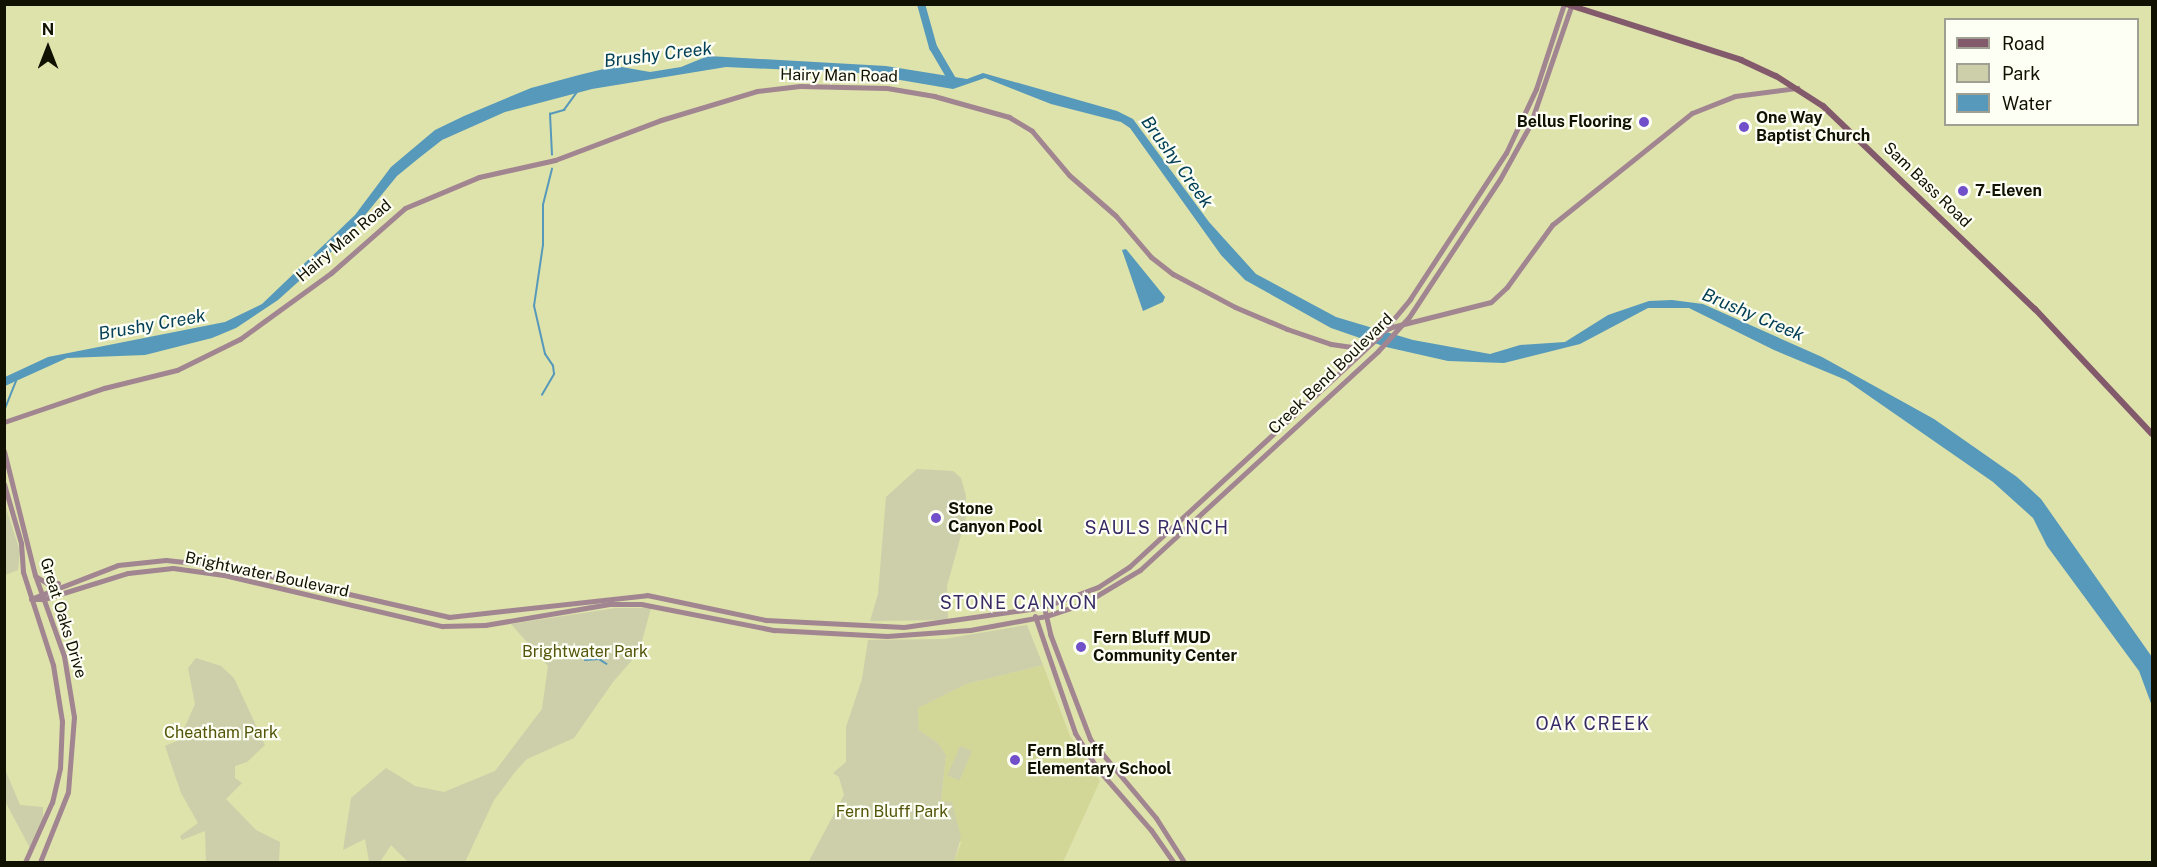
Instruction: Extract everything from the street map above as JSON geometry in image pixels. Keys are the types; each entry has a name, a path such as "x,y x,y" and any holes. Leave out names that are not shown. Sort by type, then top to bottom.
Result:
{"main road":[{"name":"Sam Bass Road","path":"1568,5 1721,52 1797,88 1830,112 1916,191 2035,309 2152,434"}],"street":[{"name":"Creek Bend Boulevard","path":"1033,609 1098,587 1129,567 1370,346 1410,299 1523,122 1568,5"},
{"name":"Creek Bend Boulevard","path":"1046,616 1092,600 1140,570 1396,333 1500,179 1530,125 1568,5"},
{"name":"Hairy Man Road","path":"4,422 104,388 177,370 240,339 331,273 405,208 480,177 555,160 693,109 787,86 909,91 1016,120 1032,131 1069,174 1111,211 1161,265 1235,308 1332,344 1358,345 1392,327 1491,302 1507,287 1552,225 1692,113 1736,96 1797,88"},
{"name":"Great Oaks Drive","path":"4,451 35,575 64,656 72,696 72,771 69,788 40,862"},
{"name":"Great Oaks Drive","path":"4,484 21,543 23,572 58,686 62,721 57,785 45,822 25,862"},
{"name":"Brightwater Boulevard","path":"31,599 41,592 80,578 140,561 194,560 449,617 647,595 766,620 802,624 935,625 1033,609"},
{"name":"Brightwater Boulevard","path":"31,599 44,599 128,573 166,568 224,575 442,626 485,625 609,604 664,606 774,630 842,635 934,635 1046,616"},
{"path":"35,575 48,584 80,578"},
{"path":"1044,607 1090,740 1162,827 1184,862"},
{"path":"1033,609 1075,733 1096,767 1151,830 1173,862"},
{"path":"59,770 72,771"},
{"path":"57,785 69,788"}],"shaded area":[{"name":"Fern Bluff Elementary School","path":"1043,665 1070,736 1100,781 1063,862 954,862 961,843 941,801 946,755 938,743 919,730 918,708 966,684"}],"green space":[{"path":"917,469 953,471 961,478 966,496 966,517 947,586 948,620 870,621 878,594 886,497"},
{"path":"4,502 20,551 18,570 5,575"},
{"name":"Brightwater Park","path":"616,608 651,608 639,652 613,682 574,738 527,759 515,772 494,800 465,862 408,862 391,845 380,862 369,861 365,839 343,850 351,798 386,768 415,786 444,792 495,771 542,709 548,666 511,624"},
{"name":"Fern Bluff Park","path":"1027,625 1043,665 966,684 918,708 919,730 938,743 946,755 941,801 952,802 961,837 954,862 809,861 844,795 839,777 833,773 846,762 846,727 862,679 868,640 944,639"},
{"name":"Cheatham Park","path":"196,658 221,666 234,678 265,745 247,762 235,766 235,778 242,783 226,799 256,830 280,842 279,862 206,862 205,831 182,840 180,836 198,823 181,793 165,746 179,740 195,704 188,668"},
{"path":"960,746 972,751 959,781 947,775"},
{"path":"4,767 20,805 43,807 43,819 30,848 5,801"}],"water":[{"path":"708,56 886,66 967,79 983,73 1117,111 1133,119 1209,222 1256,274 1336,317 1413,340 1490,354 1520,345 1565,342 1608,315 1649,301 1672,300 1703,304 1822,357 1934,419 2017,477 2041,499 2152,657 2152,706 2139,671 2047,546 2033,518 1993,482 1846,380 1774,350 1689,308 1648,308 1580,344 1504,363 1448,361 1386,347 1331,328 1245,280 1221,255 1130,128 1121,122 1051,104 985,78 953,89 859,73 726,67 592,89 505,112 442,140 419,158 397,176 348,236 318,264 278,300 236,328 212,338 145,355 67,358 5,386 5,377 48,357 225,322 262,304 355,215 391,167 435,130 464,116 531,88 579,75 616,66 650,72 681,67"},
{"path":"1126,249 1165,297 1163,302 1143,311 1122,250"}],"waterway":[{"path":"921,4 933,47 954,83"},
{"path":"552,155 550,114 564,110 577,92"},
{"path":"542,395 554,374 553,366 545,354 534,306 543,245 543,205 552,169"},
{"path":"4,411 16,381"},
{"path":"585,660 599,659 607,664"}],"place":[{"name":"Bellus Flooring","path":"1644,122"},
{"name":"One Way Baptist Church","path":"1744,127"},
{"name":"7-Eleven","path":"1963,191"},
{"name":"Stone Canyon Pool","path":"936,518"},
{"name":"Fern Bluff MUD Community Center","path":"1081,647"},
{"name":"Fern Bluff Elementary School","path":"1015,760"}],"district":[{"name":"SAULS RANCH","path":"1157,528"},
{"name":"STONE CANYON","path":"1019,603"},
{"name":"OAK CREEK","path":"1593,724"}],"water label":[{"name":"Brushy Creek","path":"658,55"},
{"name":"Brushy Creek","path":"1177,162"},
{"name":"Brushy Creek","path":"1753,315"},
{"name":"Brushy Creek","path":"152,325"}]}
